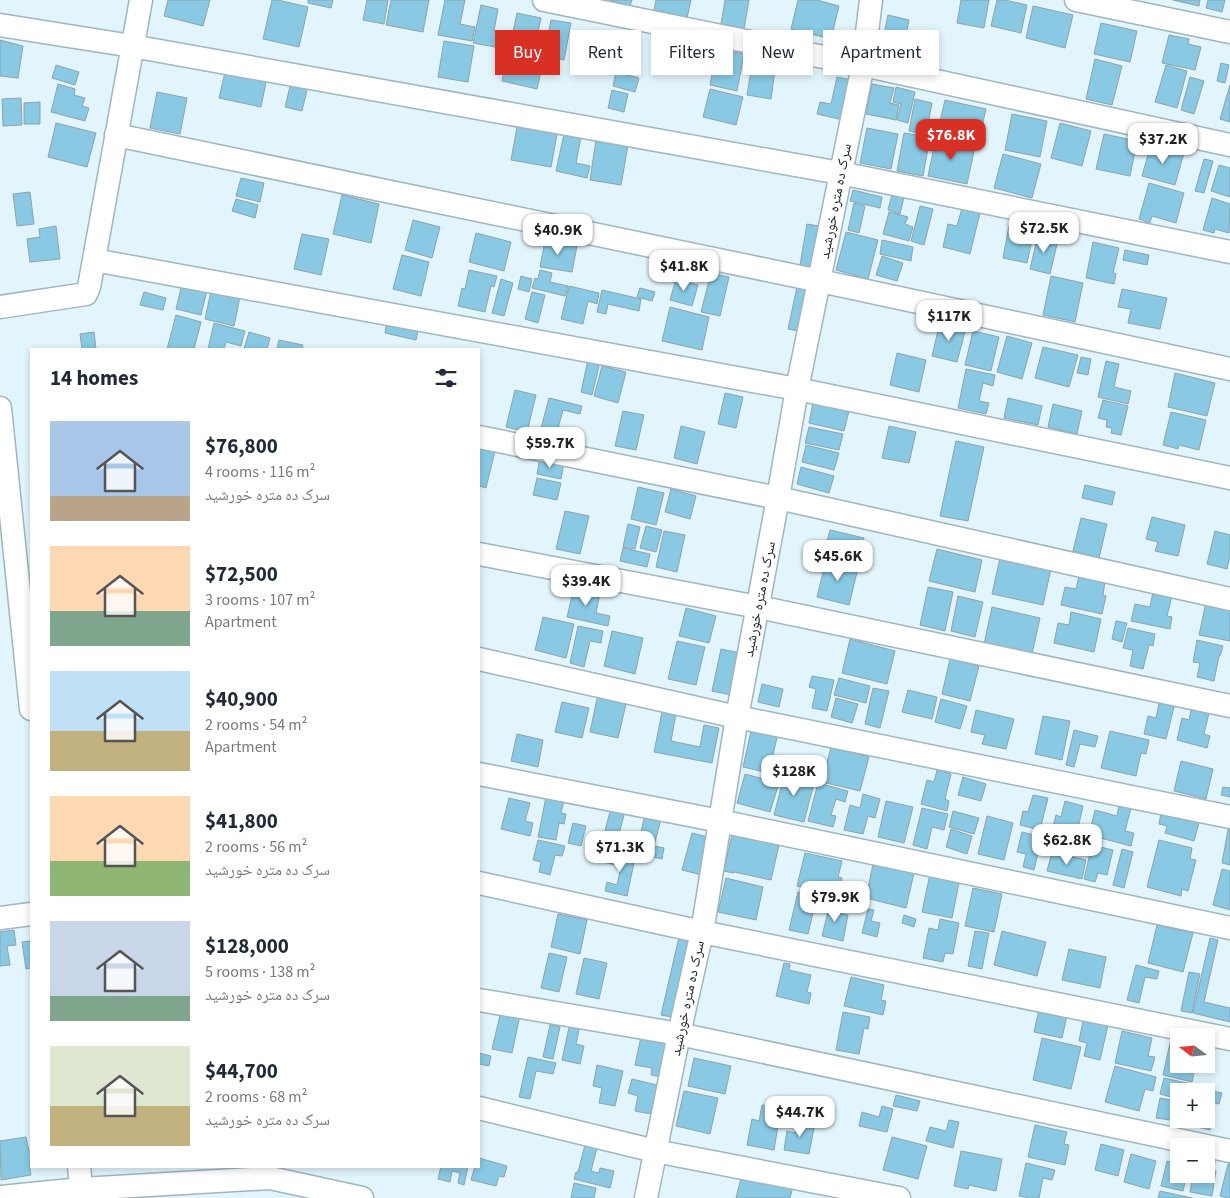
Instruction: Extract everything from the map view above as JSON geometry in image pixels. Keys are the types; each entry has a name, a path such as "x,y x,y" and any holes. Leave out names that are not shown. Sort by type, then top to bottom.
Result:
{"street":[{"path":"0,307 86,294 94,260 141,0"},
{"path":"544,0 823,56"},
{"name":"سرک ده متره خورشید","path":"867,30 871,0"},
{"path":"1076,0 1230,32"},
{"path":"0,25 132,46 840,173 1230,252"},
{"name":"سرک ده متره خورشید","path":"646,1198 702,932 737,717 797,389 861,75"},
{"path":"913,75 1230,145"},
{"path":"116,135 820,281 1230,369"},
{"path":"94,260 797,389 1230,478"},
{"path":"0,408 30,700"},
{"path":"480,437 778,498 1230,599"},
{"path":"480,554 758,607 1230,706"},
{"path":"480,659 737,717 1230,817"},
{"path":"480,774 720,821 1230,928"},
{"path":"480,883 702,932 1230,1039"},
{"path":"0,918 30,914"},
{"path":"480,1000 679,1034 1230,1151"},
{"path":"480,1108 655,1151 899,1198"},
{"path":"79,1168 82,1194"},
{"path":"0,1197 82,1194 178,1183 270,1178 362,1198"}],"building":[{"path":"168,0 210,0 203,26 164,16"},
{"path":"272,0 308,7 299,47 263,39"},
{"path":"308,0 333,0 331,8 308,3"},
{"path":"367,0 388,0 384,24 363,20"},
{"path":"391,0 429,0 423,32 386,25"},
{"path":"445,0 465,0 460,24 475,27 472,41 438,35"},
{"path":"609,0 632,0 630,6"},
{"path":"656,0 691,0 687,18 654,10"},
{"path":"725,0 749,0 744,29 721,24"},
{"path":"798,0 817,0 839,6 833,30 823,30 823,37 813,34 813,30 791,29"},
{"path":"961,0 989,0 984,28 957,23"},
{"path":"997,0 1027,5 1021,33 991,26"},
{"path":"1173,0 1200,0 1199,6"},
{"path":"1208,0 1225,0 1222,12 1206,8"},
{"path":"481,5 498,9 494,31 495,47 473,43"},
{"path":"1033,6 1073,15 1065,48 1026,38"},
{"path":"517,13 541,18 538,30 513,30"},
{"path":"888,15 909,20 907,30 885,30"},
{"path":"551,20 571,23 564,60 560,59 560,30 549,30"},
{"path":"1101,23 1137,31 1130,62 1094,54"},
{"path":"1169,35 1189,39 1188,44 1201,47 1195,70 1162,63"},
{"path":"0,40 23,46 18,78 0,76"},
{"path":"444,41 474,46 468,82 438,77"},
{"path":"733,52 743,54 737,91 710,85 712,75 733,75"},
{"path":"1095,59 1122,66 1112,105 1086,99"},
{"path":"1221,63 1229,65 1225,83 1217,81"},
{"path":"56,65 79,72 75,85 52,78"},
{"path":"1166,65 1187,71 1177,108 1155,102"},
{"path":"226,68 267,77 261,107 219,98"},
{"path":"503,75 540,75 537,89 502,81"},
{"path":"615,75 628,75 639,78 635,92 613,86"},
{"path":"750,75 774,75 771,99 747,95"},
{"path":"837,77 852,80 843,120 817,114 820,102 831,104"},
{"path":"1190,77 1204,81 1194,114 1181,110"},
{"path":"292,78 309,82 302,111 285,107"},
{"path":"58,84 75,89 74,95 85,98 82,106 89,108 85,121 51,112"},
{"path":"872,84 894,88 890,103 899,105 896,120 866,114"},
{"path":"1230,85 1230,122 1220,119"},
{"path":"896,87 915,92 908,123 897,120 901,104 893,102"},
{"path":"710,89 743,97 736,125 703,117"},
{"path":"612,90 628,94 624,112 608,108"},
{"path":"157,92 187,98 180,134 150,128"},
{"path":"21,98 22,125 3,126 2,99"},
{"path":"915,99 932,103 926,135 909,131"},
{"path":"945,100 986,109 978,143 937,134"},
{"path":"40,102 40,124 24,124 24,103"},
{"path":"1012,114 1047,121 1040,157 1005,150"},
{"path":"56,123 96,133 87,167 48,157"},
{"path":"1060,123 1091,131 1082,166 1051,158"},
{"path":"517,127 557,134 551,167 511,160"},
{"path":"867,128 898,134 891,169 860,163"},
{"path":"904,133 930,137 923,176 897,171"},
{"path":"564,134 581,137 576,163 590,166 587,178 556,171"},
{"path":"1104,134 1137,141 1130,176 1096,169"},
{"path":"936,138 975,147 967,184 928,176"},
{"path":"596,140 628,145 621,185 590,180"},
{"path":"1151,144 1184,153 1175,185 1142,176"},
{"path":"1003,154 1041,164 1032,198 994,188"},
{"path":"1204,159 1213,161 1204,193 1195,191"},
{"path":"1219,165 1230,168 1230,197 1211,191"},
{"path":"241,178 264,183 260,202 236,196"},
{"path":"1149,183 1184,193 1176,223 1152,216 1150,223 1139,219"},
{"path":"853,190 882,197 880,208 850,201"},
{"path":"30,192 34,224 17,226 13,194"},
{"path":"892,194 904,197 900,214 888,210"},
{"path":"342,195 379,204 371,243 333,234"},
{"path":"1212,198 1230,204 1229,233 1215,229 1214,233 1203,230"},
{"path":"236,199 258,205 255,218 232,211"},
{"path":"854,203 865,206 859,233 848,230"},
{"path":"920,206 933,209 924,245 911,241"},
{"path":"962,208 980,213 970,254 943,247 948,224 957,226"},
{"path":"889,212 908,217 905,224 913,227 909,241 883,234"},
{"path":"413,220 440,227 432,258 405,250"},
{"path":"807,224 825,227 817,268 800,265"},
{"path":"56,226 60,259 30,262 27,239 40,237 39,229"},
{"path":"1009,226 1034,231 1027,263 1003,258"},
{"path":"846,232 878,240 868,279 836,270"},
{"path":"476,233 511,242 504,271 469,262"},
{"path":"302,234 329,239 321,275 294,269"},
{"path":"1038,235 1058,240 1050,274 1030,269"},
{"path":"882,240 913,247 911,261 880,254"},
{"path":"545,241 577,246 572,272 540,267"},
{"path":"1093,242 1119,248 1113,273 1116,274 1114,284 1086,278"},
{"path":"1125,250 1149,255 1147,265 1123,260"},
{"path":"402,255 429,262 421,296 393,289"},
{"path":"882,256 903,263 897,281 876,275"},
{"path":"469,270 497,276 494,287 491,286 485,312 458,306 462,288 465,289"},
{"path":"540,270 552,273 550,282 568,286 565,296 532,288 535,278 538,279"},
{"path":"711,273 729,277 720,316 701,312"},
{"path":"521,276 532,279 529,292 518,289"},
{"path":"1051,276 1083,283 1075,322 1043,315"},
{"path":"501,279 513,283 504,316 492,313"},
{"path":"676,279 698,285 692,306 670,300"},
{"path":"182,284 207,290 201,315 176,309"},
{"path":"569,286 599,293 597,304 588,301 583,324 561,319"},
{"path":"797,287 813,291 805,332 788,329"},
{"path":"640,288 655,292 652,301 637,297"},
{"path":"1122,289 1167,298 1160,329 1128,323 1131,309 1118,307"},
{"path":"602,290 641,299 639,311 608,304 606,314 597,312"},
{"path":"211,291 240,297 234,326 205,319"},
{"path":"144,292 166,298 163,310 140,305"},
{"path":"532,292 545,295 538,323 525,319"},
{"path":"670,307 709,317 702,350 662,341"},
{"path":"176,315 201,322 194,348 167,348"},
{"path":"387,321 419,327 416,340 385,333"},
{"path":"940,322 966,328 957,362 932,356"},
{"path":"214,323 245,331 241,346 226,342 224,348 208,348"},
{"path":"973,331 999,337 991,371 965,365"},
{"path":"94,332 96,348 82,348 80,334"},
{"path":"249,332 270,338 267,348 244,348"},
{"path":"1007,336 1032,343 1022,379 997,372"},
{"path":"279,340 303,345 302,348 277,348"},
{"path":"1043,347 1078,355 1069,387 1035,378"},
{"path":"897,353 926,360 919,392 890,385"},
{"path":"589,355 601,358 592,395 581,392"},
{"path":"1081,357 1091,359 1088,375 1077,373"},
{"path":"1106,361 1119,364 1114,387 1131,391 1128,404 1098,397"},
{"path":"602,366 626,372 618,403 594,396"},
{"path":"966,369 995,375 993,386 983,383 979,401 989,403 986,414 958,408"},
{"path":"1175,373 1215,383 1207,416 1168,407"},
{"path":"515,390 536,395 527,432 506,427"},
{"path":"725,393 743,397 736,428 718,424"},
{"path":"549,398 582,406 580,414 563,410 556,436 540,432"},
{"path":"1008,398 1042,406 1038,425 1004,418"},
{"path":"1103,400 1128,406 1121,435 1111,433 1112,428 1106,427 1107,420 1098,418"},
{"path":"813,403 849,411 844,431 809,423"},
{"path":"1053,404 1082,411 1077,434 1048,427"},
{"path":"623,411 644,415 636,450 615,446"},
{"path":"1171,412 1206,420 1199,450 1179,445 1178,449 1163,445"},
{"path":"681,426 705,432 697,464 674,458"},
{"path":"889,426 916,432 909,463 882,458"},
{"path":"809,427 843,434 839,450 805,443"},
{"path":"956,441 984,447 968,521 940,516"},
{"path":"806,445 839,453 834,470 802,462"},
{"path":"480,448 495,451 486,488 480,486"},
{"path":"540,458 564,463 561,479 537,474"},
{"path":"801,467 834,476 829,493 797,484"},
{"path":"537,478 561,483 557,500 533,495"},
{"path":"1085,485 1115,492 1112,505 1082,498"},
{"path":"638,487 664,493 656,525 631,519"},
{"path":"671,489 696,496 690,519 665,512"},
{"path":"565,511 589,516 580,554 556,549"},
{"path":"1152,517 1185,525 1178,556 1155,551 1158,542 1146,539"},
{"path":"1081,518 1107,524 1099,558 1073,551"},
{"path":"628,524 640,527 635,549 623,547"},
{"path":"646,526 662,530 656,552 640,548"},
{"path":"830,530 864,538 857,565 823,557"},
{"path":"664,531 685,535 677,572 656,567"},
{"path":"1215,531 1230,535 1230,556 1227,569 1207,564"},
{"path":"623,548 650,554 647,567 620,561"},
{"path":"937,549 982,560 975,592 929,581"},
{"path":"1000,558 1051,569 1043,605 992,594"},
{"path":"826,560 858,568 849,605 817,597"},
{"path":"1079,576 1105,581 1103,595 1106,596 1102,614 1061,605 1065,587 1076,589"},
{"path":"574,587 600,593 596,613 610,616 608,626 567,617"},
{"path":"928,587 953,592 945,631 920,625"},
{"path":"1153,592 1172,596 1167,616 1172,617 1170,629 1131,621 1135,604 1150,607"},
{"path":"958,596 983,602 975,637 951,631"},
{"path":"1206,602 1230,607 1230,641 1199,635"},
{"path":"992,607 1040,618 1032,654 984,644"},
{"path":"686,608 716,616 709,643 679,636"},
{"path":"1071,612 1101,619 1094,652 1054,643 1058,623 1069,625"},
{"path":"543,617 574,624 566,658 535,650"},
{"path":"1116,621 1127,623 1122,642 1112,639"},
{"path":"578,626 603,631 601,643 590,641 584,667 570,663"},
{"path":"1128,628 1155,634 1153,646 1149,645 1143,669 1130,666 1133,650 1123,648"},
{"path":"612,631 643,638 635,674 604,666"},
{"path":"850,639 895,651 887,684 842,673"},
{"path":"1197,640 1223,646 1214,681 1197,677 1200,663 1193,662"},
{"path":"677,641 705,647 696,685 668,679"},
{"path":"721,649 745,654 736,696 712,691"},
{"path":"950,659 979,666 970,701 942,694"},
{"path":"812,676 834,680 827,711 812,708 816,689 809,687"},
{"path":"839,678 870,686 866,703 834,695"},
{"path":"762,684 783,689 779,707 758,702"},
{"path":"873,688 889,691 880,728 865,724"},
{"path":"908,690 937,697 932,719 902,712"},
{"path":"598,694 627,700 618,738 590,732"},
{"path":"836,698 858,704 852,723 831,717"},
{"path":"941,699 967,706 960,729 935,722"},
{"path":"1160,699 1175,703 1166,739 1144,734 1148,716 1156,718"},
{"path":"562,702 589,708 582,738 555,732"},
{"path":"1192,705 1210,709 1204,734 1210,736 1207,748 1177,740 1182,718 1189,720"},
{"path":"976,710 1014,719 1006,749 982,744 985,735 971,732"},
{"path":"662,712 676,714 671,741 700,747 704,725 719,728 712,763 654,752"},
{"path":"1043,716 1070,721 1062,760 1035,754"},
{"path":"752,727 778,733 769,773 743,767"},
{"path":"1074,730 1098,736 1095,747 1080,744 1074,767 1066,765"},
{"path":"1110,731 1149,740 1146,754 1141,753 1136,776 1101,768"},
{"path":"517,734 543,740 538,767 511,761"},
{"path":"831,747 869,757 860,791 822,782"},
{"path":"1181,761 1213,769 1206,799 1174,791"},
{"path":"937,770 951,774 945,799 949,801 947,811 921,804 927,780 934,782"},
{"path":"785,772 815,780 804,822 774,815"},
{"path":"745,774 779,783 770,812 737,803"},
{"path":"963,777 986,784 981,801 958,795"},
{"path":"818,783 848,791 845,802 836,799 831,815 836,816 833,827 808,821"},
{"path":"1223,787 1230,788 1230,797 1221,795"},
{"path":"863,794 880,799 875,818 868,816 863,834 844,830 850,805 860,808"},
{"path":"1033,795 1048,798 1040,830 1020,825 1023,811 1028,812"},
{"path":"546,797 564,801 561,813 566,814 564,824 559,823 556,840 538,837"},
{"path":"509,798 530,803 525,821 533,823 530,836 501,829"},
{"path":"886,801 913,807 904,843 878,837"},
{"path":"1065,801 1083,806 1076,837 1052,831 1056,815 1061,817"},
{"path":"1119,805 1131,808 1125,831 1134,833 1131,846 1089,835 1095,810 1117,816"},
{"path":"611,808 625,811 616,846 602,842"},
{"path":"922,808 948,814 944,830 932,827 927,849 913,845"},
{"path":"953,811 979,818 974,834 949,827"},
{"path":"1161,813 1199,823 1194,841 1165,833 1167,826 1159,824"},
{"path":"645,815 661,819 654,846 664,848 662,859 636,853"},
{"path":"987,816 1013,823 1004,860 978,854"},
{"path":"573,823 586,826 581,846 568,843"},
{"path":"1230,824 1230,865 1222,863"},
{"path":"951,829 972,836 967,854 946,847"},
{"path":"1022,832 1042,837 1034,870 1023,867 1026,854 1017,852"},
{"path":"692,833 712,838 702,875 682,870"},
{"path":"732,834 779,845 771,880 724,871"},
{"path":"538,840 565,846 562,856 555,855 550,875 539,872 541,862 533,860"},
{"path":"1159,840 1192,848 1190,859 1196,860 1188,891 1182,889 1181,896 1147,887"},
{"path":"1092,845 1113,850 1107,875 1098,873 1095,882 1084,879"},
{"path":"1122,849 1133,852 1124,888 1113,885"},
{"path":"605,851 635,858 627,896 605,891 607,882 617,885 621,866 603,862"},
{"path":"1052,852 1086,860 1082,879 1047,871"},
{"path":"805,853 842,861 838,877 842,878 838,896 797,886"},
{"path":"873,864 914,873 906,908 866,898"},
{"path":"1222,869 1230,871 1230,910 1213,905"},
{"path":"930,874 941,876 940,879 959,883 952,918 922,912"},
{"path":"726,878 763,887 756,920 718,912"},
{"path":"973,888 1002,894 994,932 965,926"},
{"path":"798,892 817,896 808,934 789,930"},
{"path":"831,899 839,901 837,913 848,915 843,941 822,936"},
{"path":"868,909 874,910 871,921 880,923 877,937 862,933"},
{"path":"558,914 587,920 580,954 551,947"},
{"path":"904,915 916,919 914,927 902,923"},
{"path":"940,919 959,923 953,954 945,953 943,962 923,958 929,928 938,930"},
{"path":"1157,925 1193,933 1183,972 1148,963"},
{"path":"14,930 16,945 7,946 10,965 0,966 0,932"},
{"path":"975,931 989,933 982,969 968,966"},
{"path":"1002,931 1046,942 1037,976 994,965"},
{"path":"679,937 694,940 677,1018 661,1015"},
{"path":"1210,938 1218,940 1204,1002 1230,1008 1230,1022 1193,1013"},
{"path":"30,941 30,968 26,969 22,942"},
{"path":"1069,949 1106,957 1100,988 1062,980"},
{"path":"549,953 567,957 559,992 541,988"},
{"path":"584,958 607,963 599,999 576,994"},
{"path":"784,963 790,964 789,970 811,975 807,992 811,993 809,1004 776,996"},
{"path":"1136,965 1159,971 1157,979 1145,977 1139,1003 1127,1000"},
{"path":"1189,972 1200,974 1192,1013 1181,1011"},
{"path":"851,977 884,985 881,1000 886,1001 883,1015 844,1006"},
{"path":"1040,1005 1068,1011 1062,1038 1034,1032"},
{"path":"501,1011 520,1015 512,1053 492,1049"},
{"path":"843,1012 870,1017 868,1029 864,1028 859,1054 836,1050"},
{"path":"1084,1016 1109,1021 1100,1060 1084,1056 1087,1043 1079,1041"},
{"path":"570,1023 580,1025 576,1044 584,1046 580,1064 562,1060"},
{"path":"550,1025 560,1027 553,1059 543,1057"},
{"path":"1122,1031 1152,1038 1148,1056 1155,1057 1151,1071 1115,1063"},
{"path":"642,1032 669,1037 661,1077 651,1075 652,1068 635,1065"},
{"path":"1042,1038 1081,1047 1071,1089 1033,1080"},
{"path":"1170,1043 1170,1073 1194,1073 1192,1082 1163,1075"},
{"path":"480,1053 491,1056 489,1066 480,1064"},
{"path":"528,1057 556,1063 553,1074 536,1071 530,1099 519,1097"},
{"path":"694,1058 731,1066 725,1094 688,1086"},
{"path":"597,1065 623,1071 615,1106 599,1103 602,1088 593,1086"},
{"path":"1115,1066 1156,1077 1153,1091 1145,1089 1139,1111 1105,1102"},
{"path":"1164,1078 1186,1083 1170,1083 1170,1097 1160,1094"},
{"path":"632,1079 657,1085 651,1114 635,1111 638,1096 628,1093"},
{"path":"684,1091 718,1098 710,1134 676,1126"},
{"path":"1215,1092 1222,1093 1219,1104 1215,1103"},
{"path":"896,1095 920,1101 917,1111 893,1106"},
{"path":"1160,1098 1170,1100 1170,1120 1156,1118"},
{"path":"762,1105 781,1108 774,1150 747,1145 752,1119 759,1121"},
{"path":"882,1106 893,1109 887,1132 859,1126 862,1112 879,1117"},
{"path":"798,1116 807,1118 806,1126 814,1128 809,1154 784,1150 787,1131 795,1133"},
{"path":"949,1120 959,1122 953,1148 926,1141 930,1127 946,1131"},
{"path":"1035,1125 1067,1132 1064,1144 1069,1145 1065,1165 1028,1157"},
{"path":"26,1137 30,1151 31,1175 1,1180 0,1141"},
{"path":"892,1137 927,1146 918,1179 883,1170"},
{"path":"586,1141 598,1144 591,1171 599,1173 600,1168 614,1171 610,1188 574,1179 576,1172 578,1172"},
{"path":"1101,1144 1124,1150 1118,1176 1095,1170"},
{"path":"961,1151 1002,1159 996,1191 969,1185 968,1189 954,1186"},
{"path":"1131,1154 1156,1161 1149,1189 1124,1182"},
{"path":"480,1158 507,1166 504,1177 499,1176 496,1186 471,1180 474,1168 480,1168"},
{"path":"1229,1160 1230,1198 1227,1198 1220,1196"},
{"path":"1167,1161 1170,1162 1170,1183 1185,1183 1183,1191 1161,1186"},
{"path":"1026,1163 1055,1170 1052,1180 1043,1178 1039,1198 1019,1196"},
{"path":"441,1168 468,1168 464,1185 458,1183 460,1173 452,1171 450,1182 438,1179"},
{"path":"743,1170 794,1183 790,1198 736,1198"},
{"path":"574,1183 596,1188 594,1198 571,1198"},
{"path":"1192,1183 1214,1183 1212,1196 1190,1192"},
{"path":"1160,1191 1192,1198 1158,1198"}]}
